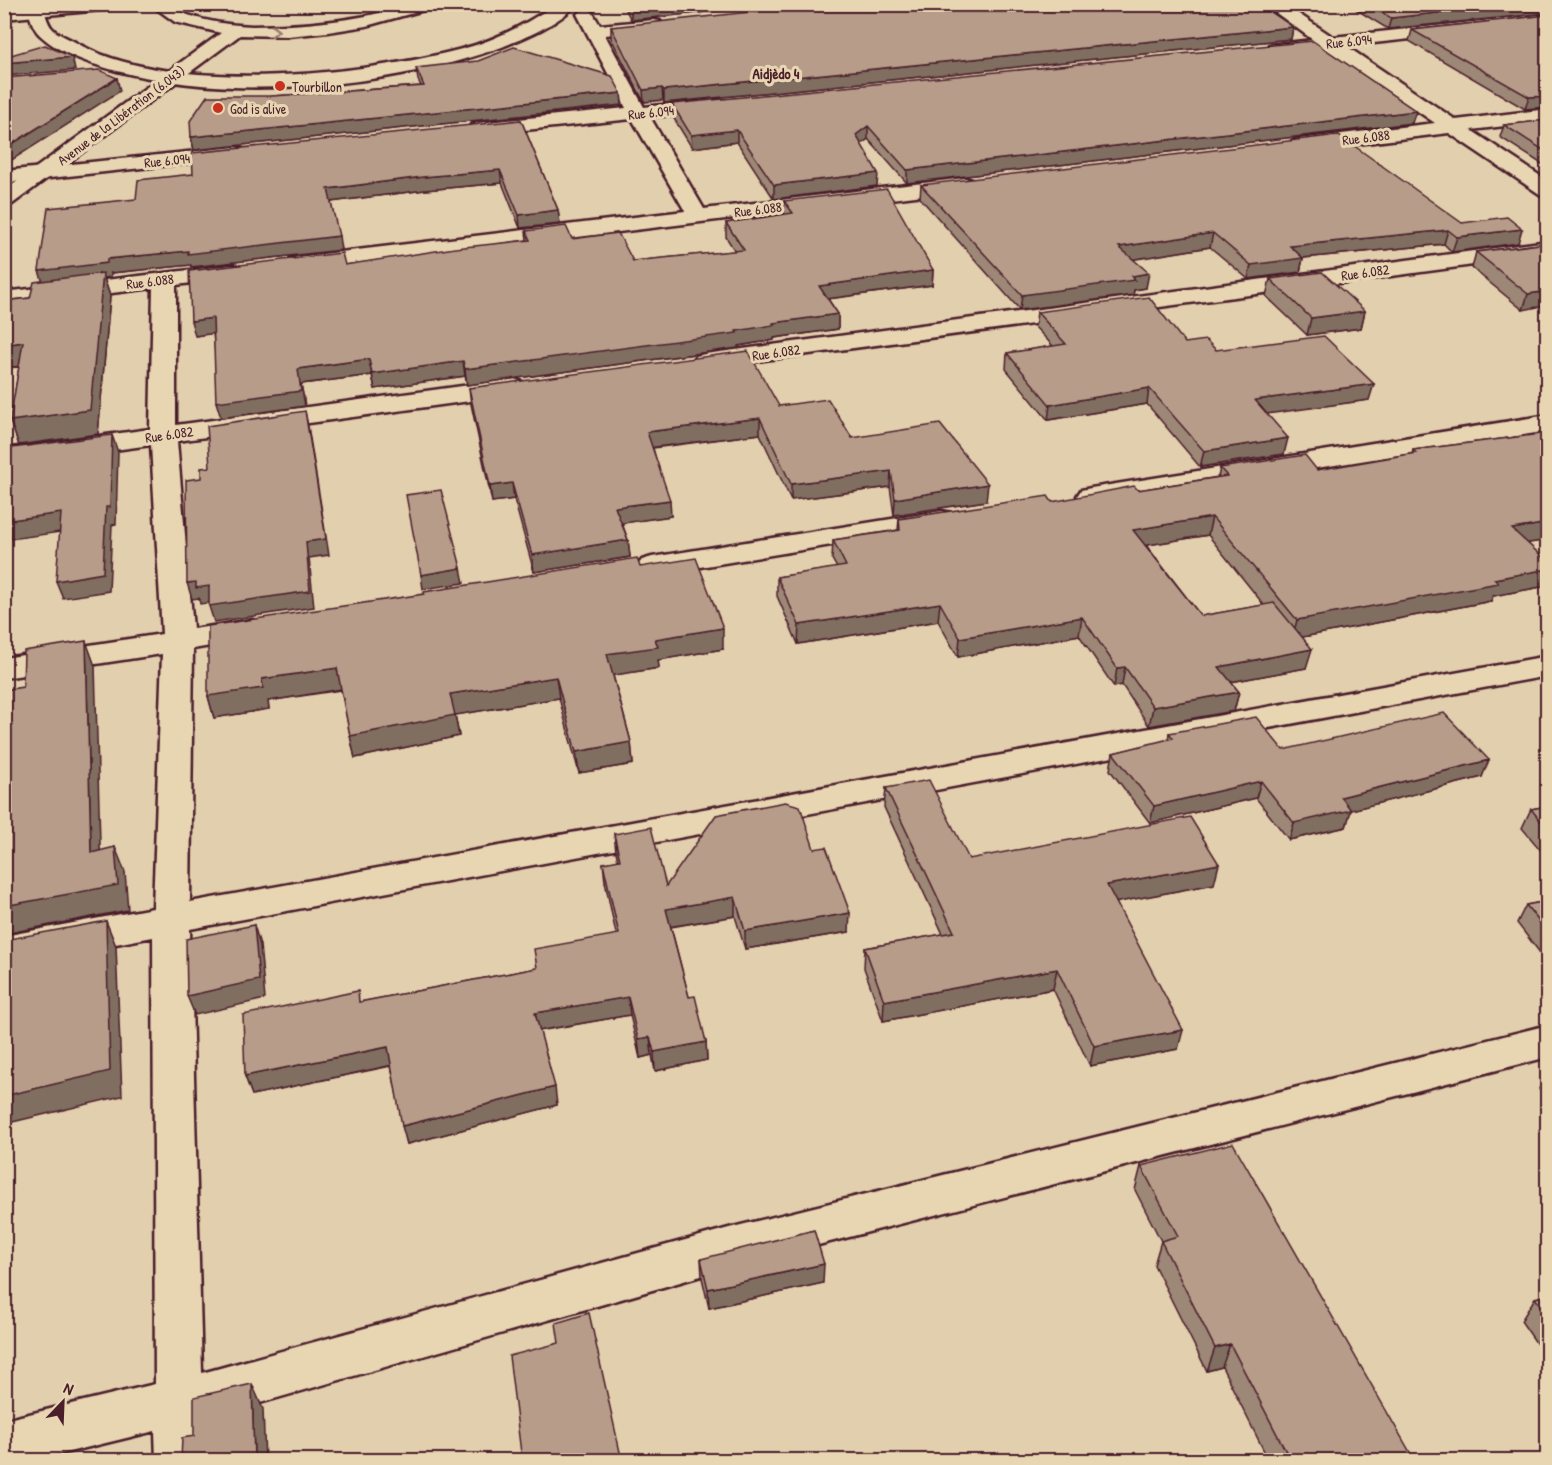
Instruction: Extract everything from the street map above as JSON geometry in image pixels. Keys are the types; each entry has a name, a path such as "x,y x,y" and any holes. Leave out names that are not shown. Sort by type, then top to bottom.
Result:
{"street":[{"path":"4,14 112,4"},
{"path":"158,4 169,12 188,20 237,29 283,31 342,26 395,15 425,4"},
{"path":"36,11 44,30 63,46 96,60 139,71 173,76 228,80 285,80 344,76 400,68 452,57 496,44 533,29 560,12 568,4"},
{"path":"581,4 593,31 638,113 698,216"},
{"path":"1272,4 1548,191"},
{"name":"Rue 6.094","path":"1258,51 1548,18"},
{"path":"593,31 676,23"},
{"name":"Avenue de la Libération (6.043)","path":"4,201 237,29"},
{"path":"83,77 139,71"},
{"name":"Rue 6.094","path":"459,131 733,104"},
{"name":"Rue 6.088","path":"1275,148 1548,115"},
{"name":"Rue 6.094","path":"4,177 257,151"},
{"name":"Rue 6.088","path":"283,266 981,183"},
{"name":"Rue 6.082","path":"683,364 1548,248"},
{"name":"Rue 6.088","path":"4,299 248,270"},
{"path":"165,280 163,434 178,641 171,919 180,1461"},
{"name":"Rue 6.082","path":"4,457 541,383"},
{"path":"1063,500 1548,423"},
{"path":"626,570 969,515"},
{"path":"4,668 272,626"},
{"path":"4,951 1548,666"},
{"path":"4,1444 180,1402 729,1248 1548,1041"}],"building":[{"path":"628,4 669,4 631,8"},
{"path":"823,4 1259,4 1293,27 664,90 662,88 643,90 611,27"},
{"path":"1368,4 1520,4 1391,18"},
{"path":"1548,15 1548,96 1529,97 1412,30"},
{"path":"1313,41 1416,111 907,170 868,126 856,135 878,173 774,185 737,130 691,135 672,104"},
{"path":"45,45 72,57 4,63 4,57"},
{"path":"514,47 612,76 621,93 191,137 190,121 207,96 272,96 424,86 416,68 478,61"},
{"path":"99,70 117,78 4,149 4,78"},
{"path":"521,120 558,210 519,215 500,170 423,177 328,189 339,236 188,254 188,251 107,259 107,263 39,271 48,208 136,199 138,180 193,174 192,153"},
{"path":"1548,120 1548,153 1504,125"},
{"path":"1339,135 1462,223 1507,217 1522,229 1457,237 1448,230 1290,246 1303,258 1251,265 1213,233 1119,247 1149,273 1132,276 1135,280 1022,295 921,185"},
{"path":"887,189 933,270 819,286 838,314 773,323 774,325 736,331 737,333 465,369 463,361 372,374 369,359 298,369 301,391 216,402 213,318 191,321 189,271 342,253 345,265 455,248 530,240 526,231 566,226 572,239 618,233 633,261 744,250 726,223 793,213 784,201"},
{"path":"1548,243 1548,291 1528,294 1476,252"},
{"path":"1322,272 1365,311 1311,318 1270,279"},
{"path":"103,273 90,410 10,421 23,342 4,345 4,301 30,298 34,282"},
{"path":"1149,297 1185,343 1206,340 1216,350 1324,336 1374,384 1255,400 1288,438 1204,451 1149,388 1050,405 1007,353 1066,344 1037,312"},
{"path":"748,351 779,406 828,399 852,438 940,424 988,484 895,499 891,471 791,484 760,418 647,432 670,500 615,507 628,540 532,555 512,483 490,486 469,388"},
{"path":"305,411 326,539 306,542 310,591 209,606 209,586 196,588 196,582 187,583 186,480 201,478 201,468 210,467 207,426"},
{"path":"1548,433 1548,523 1512,529 1548,562 1548,569 1494,579 1498,583 1297,620 1212,517 1133,530 1201,616 1274,603 1312,649 1219,667 1239,692 1153,707 1125,667 1117,668 1082,617 960,638 940,603 799,625 777,577 846,566 833,540 900,530 899,519 1048,496 1052,502 1134,486 1138,490 1227,476 1220,468 1305,455 1317,470 1416,453 1413,450"},
{"path":"112,435 110,507 106,507 103,573 56,581 61,513 4,521 4,449"},
{"path":"441,490 461,568 421,575 406,495"},
{"path":"637,558 640,567 696,558 723,628 655,639 658,647 607,654 631,742 576,752 556,677 450,694 455,715 350,736 337,668 262,679 263,688 208,696 208,626 424,594 424,592"},
{"path":"86,641 91,853 115,847 118,885 4,906 4,690 23,687 24,651"},
{"path":"1444,713 1489,760 1341,797 1351,810 1294,823 1261,781 1154,806 1113,753 1173,738 1169,733 1256,717 1283,750"},
{"path":"929,780 969,859 1190,817 1219,864 1107,885 1183,1030 1094,1046 1057,969 884,1001 865,948 954,932 886,788"},
{"path":"785,802 800,806 814,849 826,847 850,913 745,931 735,897 666,909 689,997 695,996 706,1042 654,1052 650,1037 638,1039 628,997 535,1013 555,1087 402,1126 388,1047 245,1076 243,1015 358,991 359,1002 537,968 534,949 619,934 603,863 620,860 614,834 651,827 666,886 716,815"},
{"path":"1548,806 1548,830 1531,809"},
{"path":"1548,901 1548,933 1526,905"},
{"path":"106,921 110,1071 4,1096 4,940"},
{"path":"254,925 259,980 187,996 186,939"},
{"path":"1233,1143 1415,1461 1291,1461 1230,1344 1215,1348 1161,1241 1178,1236 1141,1166"},
{"path":"814,1230 824,1264 708,1289 701,1259"},
{"path":"1548,1295 1548,1316 1535,1298"},
{"path":"589,1313 622,1461 522,1461 509,1356 559,1343 556,1323"},
{"path":"252,1384 254,1461 181,1461 182,1438 194,1436 194,1397"}],"place":[{"name":"Tourbillon","path":"280,86"},
{"name":"God is alive","path":"218,108"}],"district":[{"name":"Aidjèdo 4","path":"776,73"}]}
